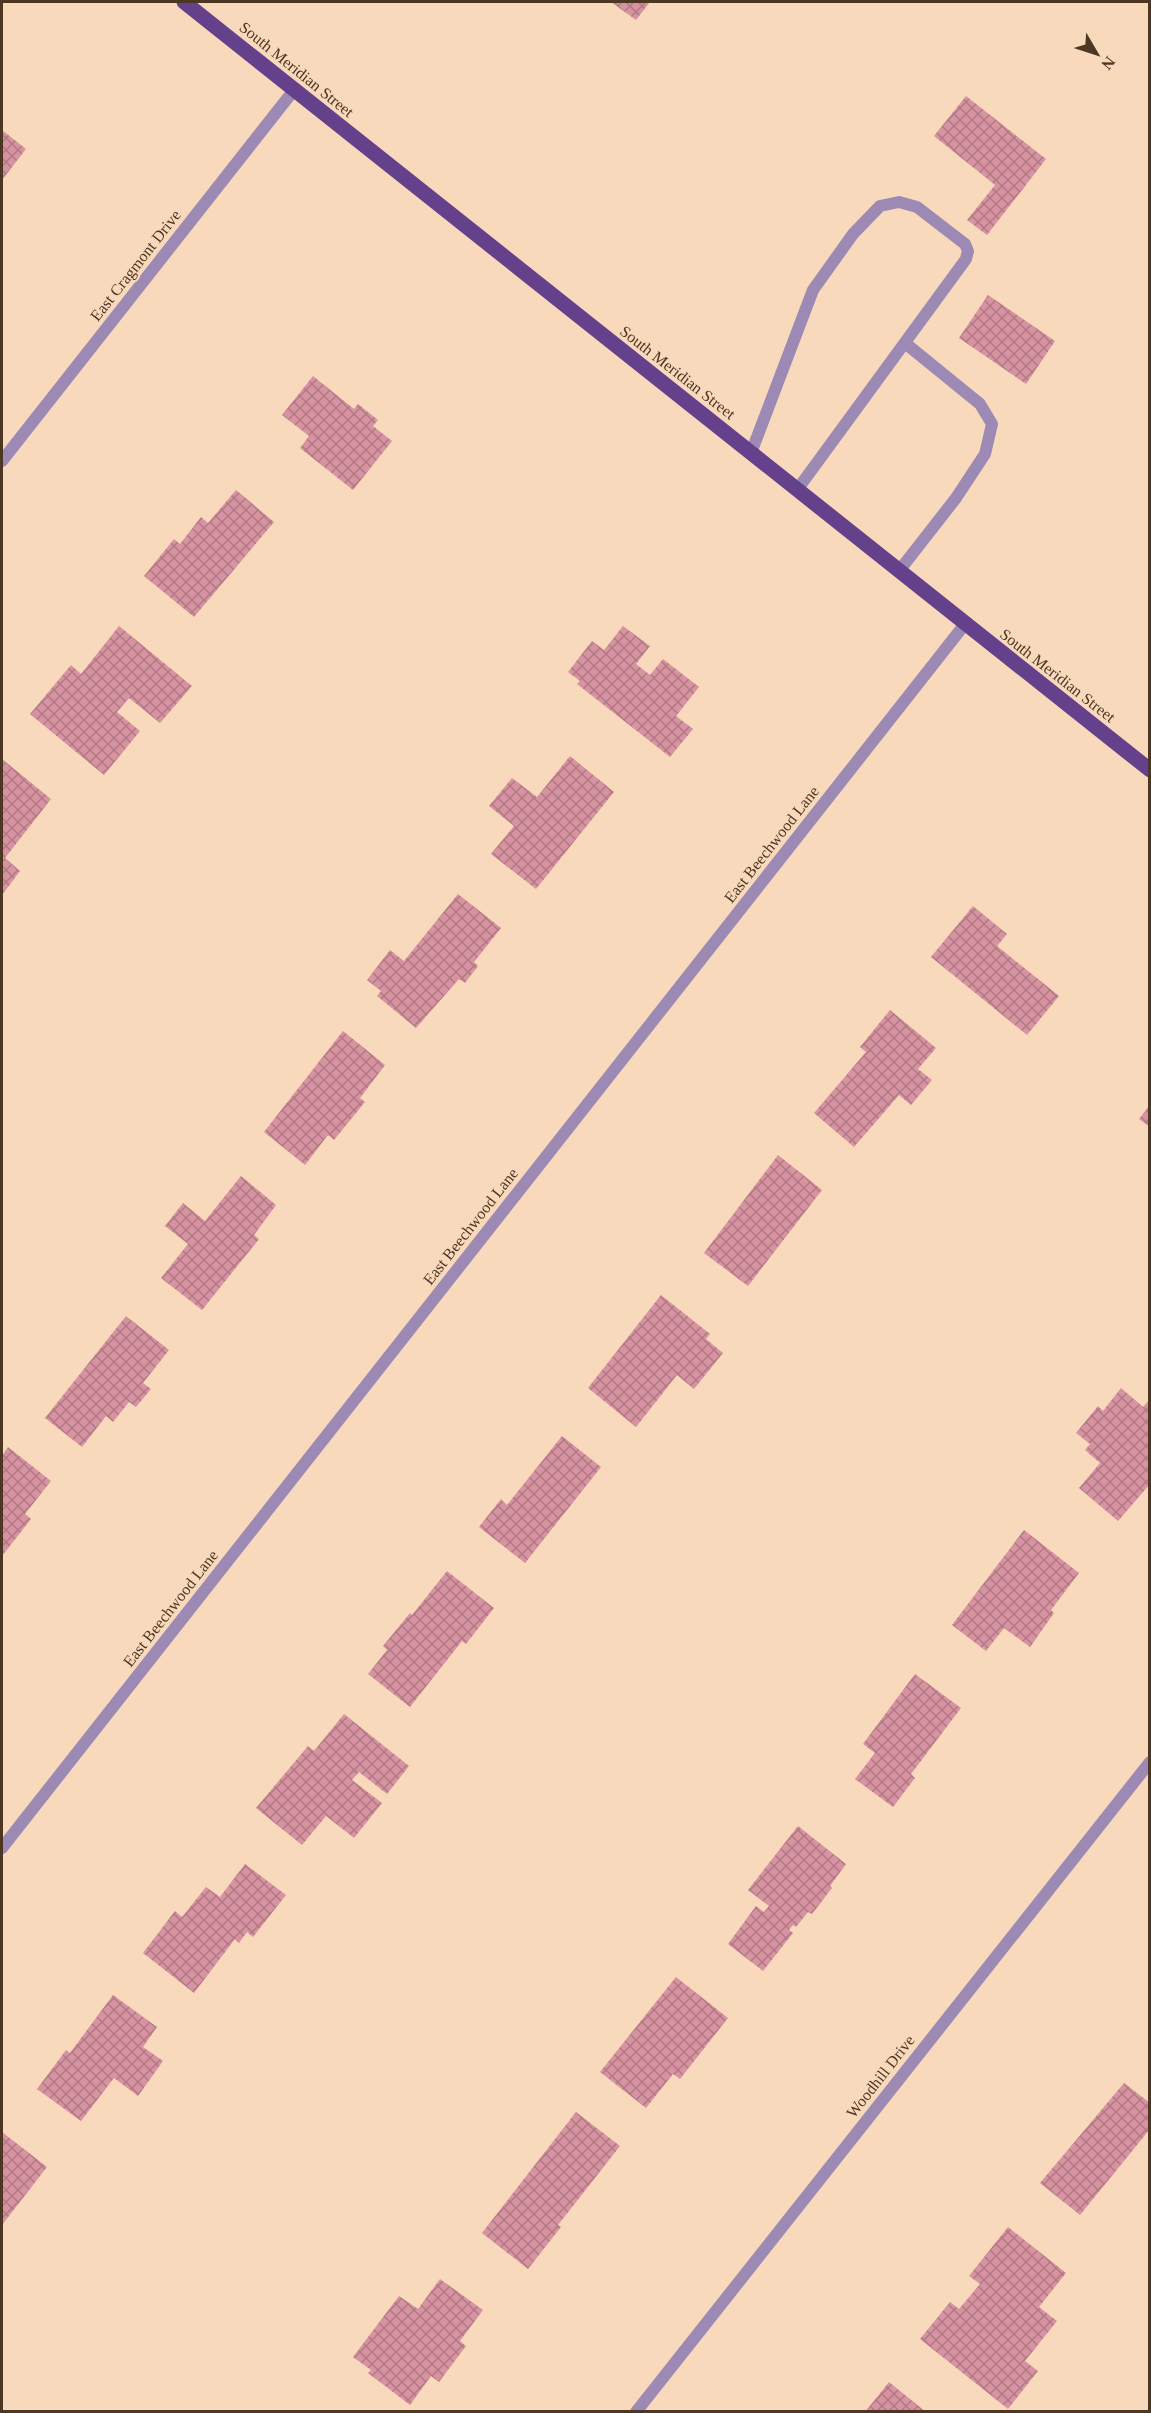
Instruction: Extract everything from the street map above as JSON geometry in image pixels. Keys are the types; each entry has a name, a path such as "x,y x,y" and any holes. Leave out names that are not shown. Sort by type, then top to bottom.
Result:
{"main road":[{"name":"South Meridian Street","path":"184,2 1149,770"}],"street":[{"name":"East Cragmont Drive","path":"2,461 294,90"},
{"path":"751,453 813,290 854,234 880,206 898,202 917,207 965,244 968,251 966,260 797,490"},
{"path":"899,571 956,498 986,454 992,424 980,404 905,344"},
{"name":"East Beechwood Lane","path":"2,1848 965,624"},
{"name":"Woodhill Drive","path":"636,2412 1149,1762"}],"building":[{"path":"611,2 650,2 636,20"},
{"path":"966,96 1046,159 987,235 967,220 995,185 934,136"},
{"path":"2,130 26,149 2,180"},
{"path":"988,295 1055,341 1026,384 959,338"},
{"path":"313,376 354,409 358,404 378,420 373,426 392,441 353,490 300,448 309,436 282,415"},
{"path":"236,490 274,522 194,617 144,576 174,539 180,544 201,517 208,523"},
{"path":"119,626 192,686 160,723 129,698 117,712 140,731 104,775 30,714 71,665 81,674"},
{"path":"623,626 650,646 636,664 650,675 663,659 699,687 676,716 693,729 670,757 577,684 580,681 568,672 592,641 604,650"},
{"path":"570,756 614,792 536,889 491,854 514,826 489,806 512,778 537,797"},
{"path":"2,759 51,799 5,858 20,871 2,895"},
{"path":"458,894 501,928 474,962 478,966 465,983 459,979 416,1028 377,996 381,991 367,980 390,950 404,961"},
{"path":"973,906 1007,934 997,946 1059,996 1027,1035 931,957"},
{"path":"890,1010 936,1048 918,1069 932,1080 911,1105 899,1095 854,1147 814,1113 866,1052 860,1047"},
{"path":"343,1031 385,1065 360,1098 365,1102 334,1140 328,1135 305,1165 264,1132"},
{"path":"1150,1105 1150,1127 1139,1119"},
{"path":"778,1155 822,1190 748,1286 704,1253"},
{"path":"241,1176 276,1205 254,1235 259,1239 202,1310 161,1278 188,1244 165,1226 183,1203 205,1221"},
{"path":"661,1295 710,1334 706,1339 723,1353 694,1389 677,1375 636,1427 588,1388"},
{"path":"126,1316 169,1350 143,1383 151,1389 136,1407 129,1402 113,1422 106,1416 82,1447 45,1418"},
{"path":"1121,1388 1143,1407 1150,1399 1150,1484 1118,1521 1079,1488 1100,1463 1085,1450 1090,1444 1076,1433 1098,1406 1103,1411"},
{"path":"562,1436 601,1467 525,1563 479,1527 501,1499 507,1505"},
{"path":"8,1447 51,1481 25,1514 31,1519 2,1556 2,1456"},
{"path":"1024,1530 1079,1573 1051,1610 1054,1613 1030,1647 1004,1628 986,1651 952,1625"},
{"path":"447,1571 494,1608 466,1644 462,1641 410,1707 368,1674 387,1650 383,1646 410,1613 412,1615"},
{"path":"915,1674 961,1708 911,1774 915,1778 893,1807 855,1779 875,1753 863,1744"},
{"path":"344,1714 409,1766 387,1794 359,1772 352,1780 382,1803 354,1838 326,1816 302,1845 256,1808 308,1746 314,1751"},
{"path":"798,1826 846,1864 830,1886 832,1888 812,1914 808,1912 796,1927 793,1925 789,1930 793,1933 763,1971 728,1944 756,1906 764,1912 769,1906 748,1890"},
{"path":"245,1864 286,1895 253,1937 247,1932 239,1943 235,1939 194,1993 143,1953 175,1911 182,1917 206,1887 220,1897"},
{"path":"676,1977 728,2018 680,2079 673,2074 646,2108 600,2072"},
{"path":"113,1995 157,2027 143,2047 163,2061 138,2096 114,2078 81,2121 37,2089 66,2050 70,2053"},
{"path":"1124,2083 1150,2103 1150,2129 1080,2215 1040,2183"},
{"path":"576,2112 620,2146 558,2225 561,2227 528,2269 482,2233"},
{"path":"2,2132 47,2167 2,2225"},
{"path":"1008,2227 1066,2273 1039,2307 1057,2321 1025,2361 1038,2371 1008,2409 920,2339 950,2302 959,2309 980,2284 969,2276"},
{"path":"440,2279 483,2310 460,2341 466,2346 439,2382 431,2376 410,2405 368,2373 371,2370 353,2357 399,2296 418,2309"},
{"path":"889,2382 926,2412 865,2412"}]}
